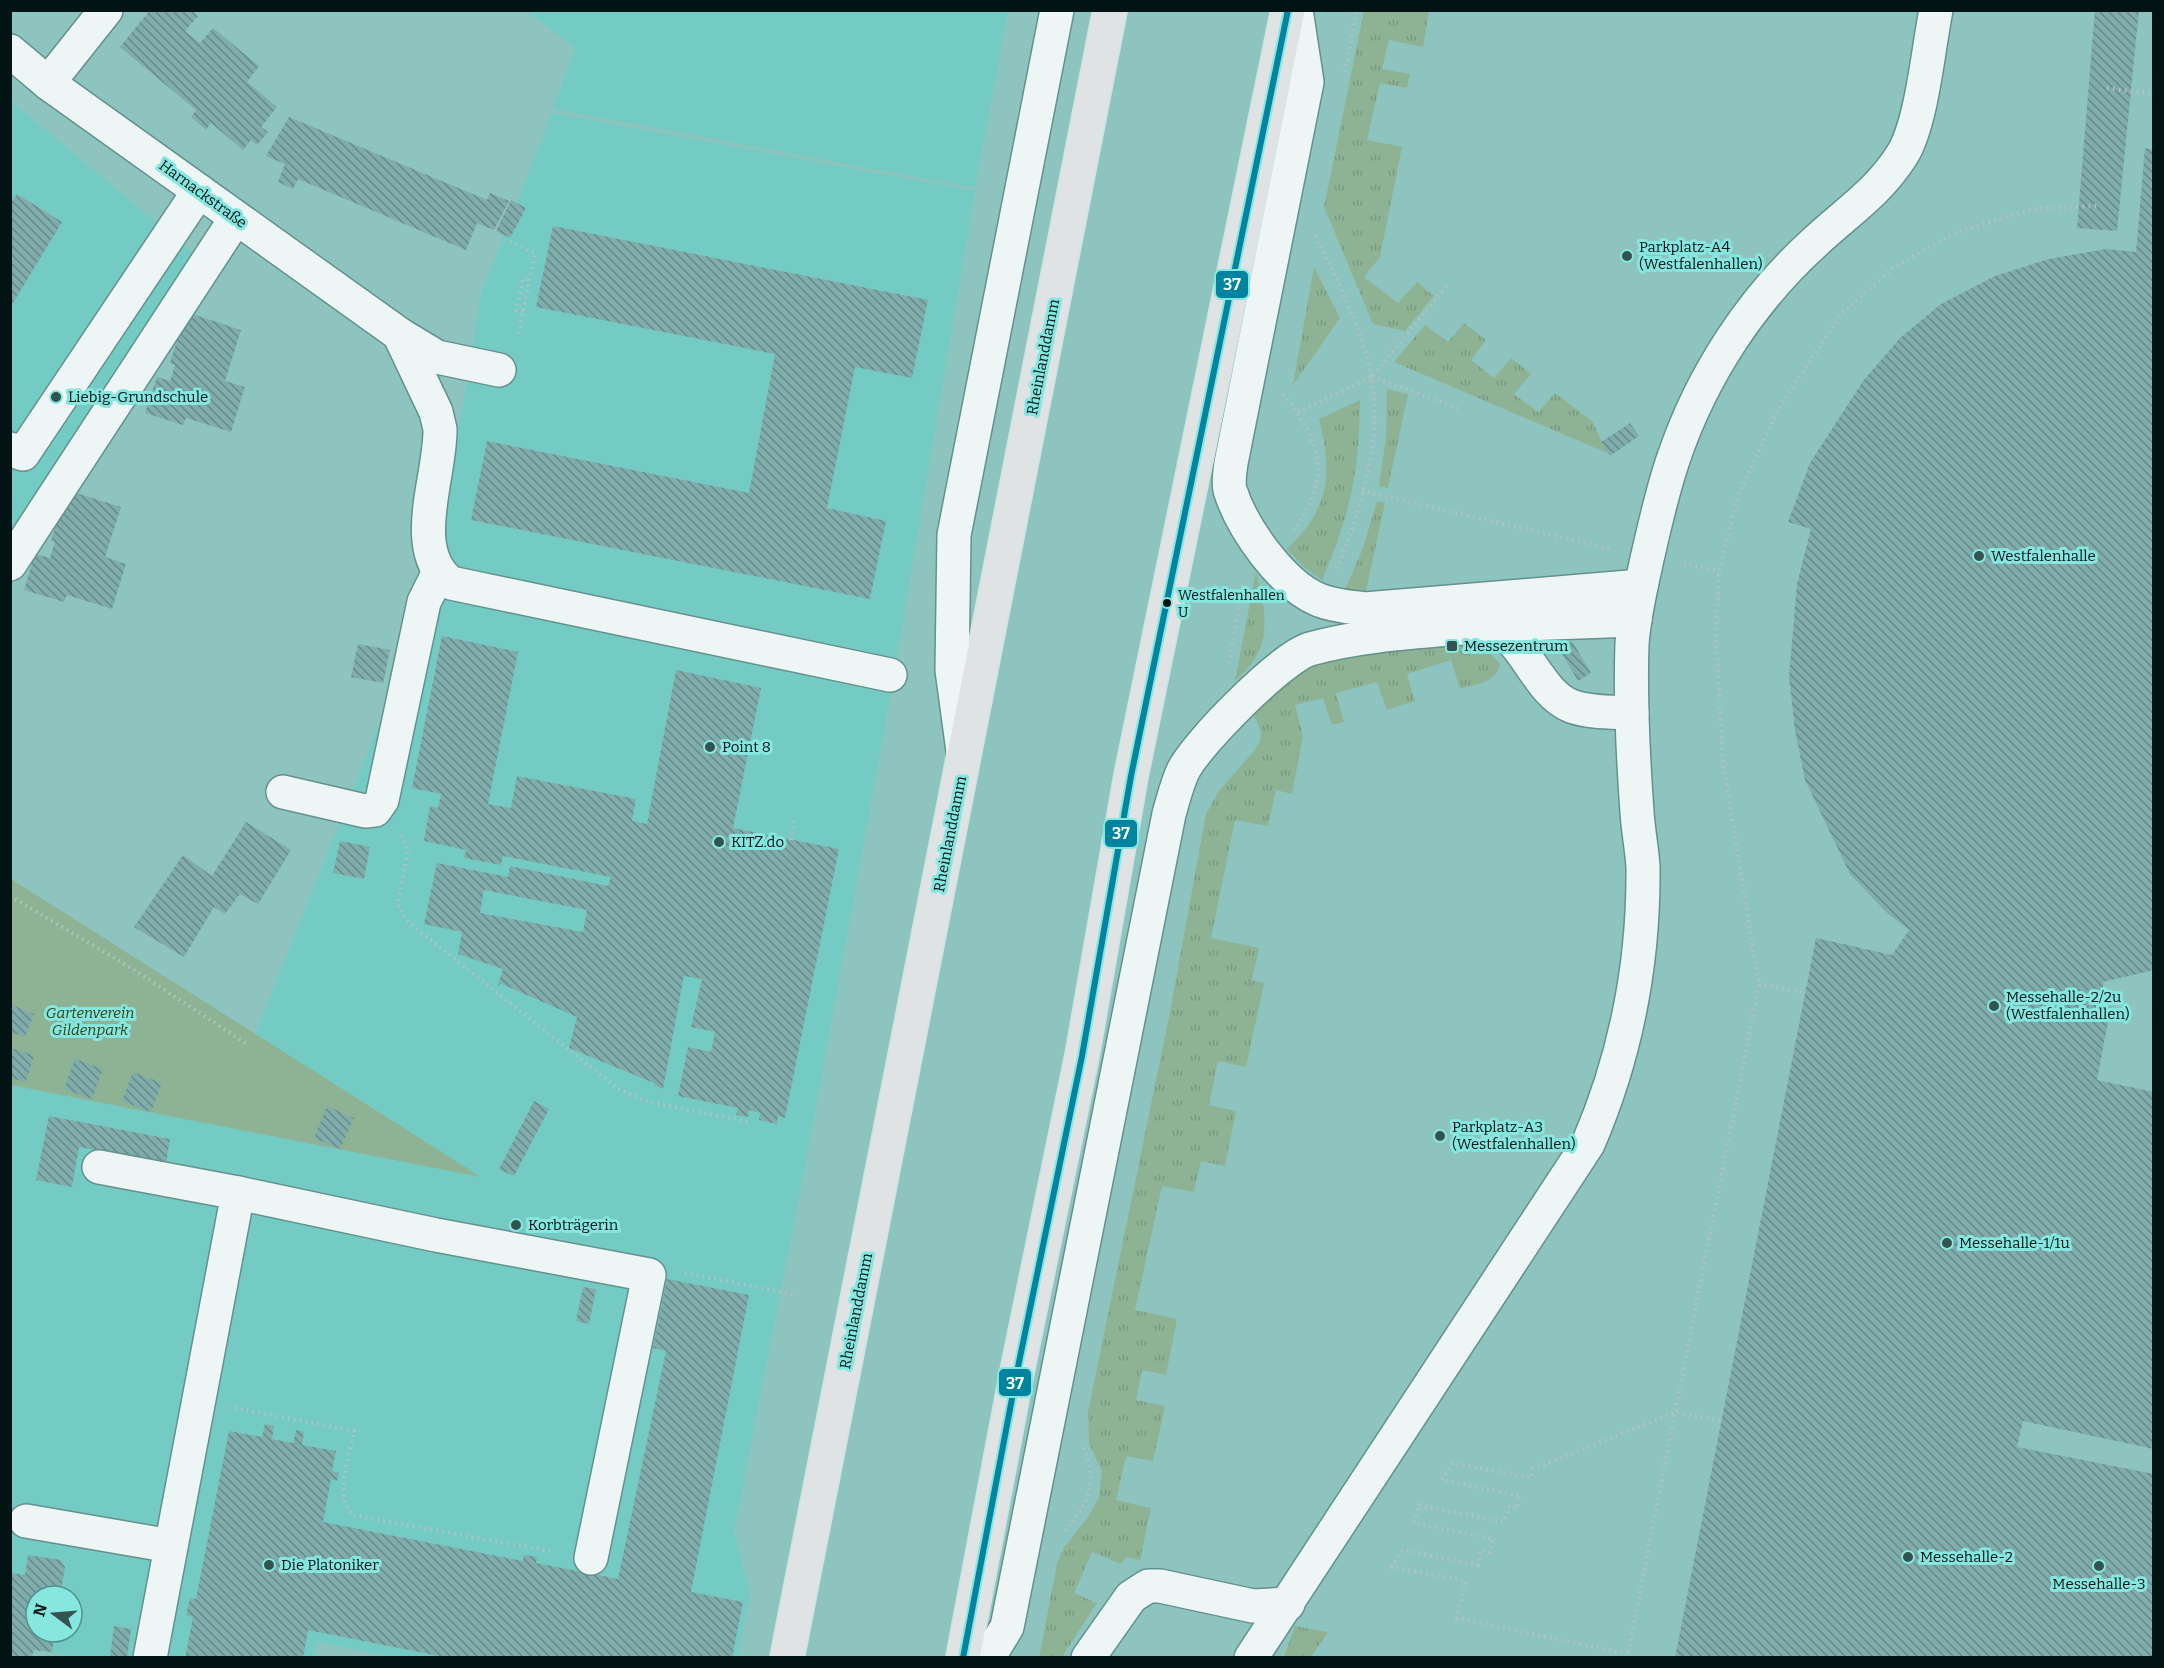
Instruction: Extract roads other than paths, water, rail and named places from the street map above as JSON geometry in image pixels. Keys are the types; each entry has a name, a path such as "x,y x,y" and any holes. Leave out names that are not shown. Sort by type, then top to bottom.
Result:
{"main road":[{"name":"Rheinlanddamm","path":"787,1658 1110,10"},
{"path":"963,1658 1017,1372 1082,1056 1131,776 1288,10"}],"street":[{"path":"48,83 106,10"},
{"path":"964,761 952,670 954,535 1057,10"},
{"path":"1296,10 1307,82 1231,462 1229,489 1253,537 1292,583 1319,600 1365,609 1644,571"},
{"path":"1251,1658 1588,1144 1608,1097 1632,1007 1643,912 1632,713 1635,620 1660,498 1696,403 1718,361 1765,293 1816,240 1870,196 1904,153 1914,126 1936,10"},
{"name":"Harnackstraße","path":"10,51 48,83 399,334 437,357 471,366 499,370"},
{"path":"10,449 23,454 199,191"},
{"path":"10,564 236,218"},
{"path":"399,334 436,412 440,429 428,538 430,559 438,574 451,583 890,675"},
{"path":"283,792 365,811 375,810 382,800 423,602 438,574"},
{"path":"988,1658 1007,1627 1166,825 1184,769 1236,706 1299,654 1356,640 1495,625 1635,620"},
{"path":"1495,625 1522,649 1544,684 1561,700 1573,706 1632,713"},
{"path":"99,1167 649,1275 591,1558"},
{"path":"150,1658 238,1193"},
{"path":"26,1521 171,1546"},
{"path":"1088,1658 1131,1597 1148,1586 1160,1586 1253,1606 1288,1604"}],"place":[{"name":"Parkplatz-A4 (Westfalenhallen)","path":"1627,256"},
{"name":"Liebig-Grundschule","path":"56,397"},
{"name":"Westfalenhalle","path":"1979,556"},
{"name":"Westfalenhallen U","path":"1167,603"},
{"name":"Messezentrum","path":"1452,646"},
{"name":"Point 8","path":"710,747"},
{"name":"KITZ.do","path":"719,842"},
{"name":"Messehalle-2/2u (Westfalenhallen)","path":"1994,1006"},
{"name":"Parkplatz-A3 (Westfalenhallen)","path":"1440,1136"},
{"name":"Korbträgerin","path":"516,1225"},
{"name":"Messehalle-1/1u","path":"1947,1243"},
{"name":"Messehalle-2","path":"1908,1557"},
{"name":"Die Platoniker","path":"269,1565"},
{"name":"Messehalle-3","path":"2099,1566"}],"park label":[{"name":"Gartenverein Gildenpark","path":"90,1022"}]}
